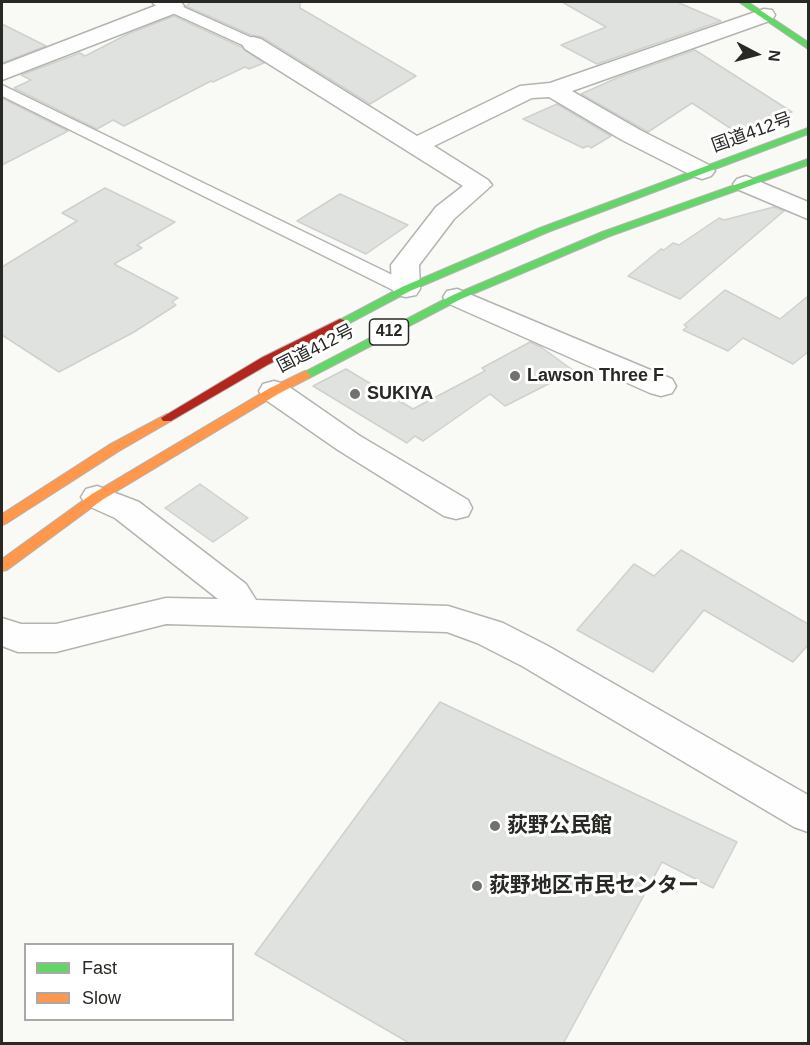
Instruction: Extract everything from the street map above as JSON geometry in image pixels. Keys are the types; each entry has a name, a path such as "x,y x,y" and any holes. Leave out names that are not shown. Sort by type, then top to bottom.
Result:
{"main road":[{"path":"743,2 808,46"},
{"name":"国道412号","path":"2,520 114,448 265,361 406,289 544,230 808,131"},
{"name":"国道412号","path":"2,566 98,497 274,391 457,297 606,234 808,162"}],"street":[{"path":"2,73 167,4"},
{"path":"415,146 528,92 553,90 764,15"},
{"path":"253,44 478,185 445,213 405,265 406,289"},
{"path":"553,90 631,135 702,171"},
{"path":"746,184 808,211"},
{"path":"457,297 661,386"},
{"path":"274,391 349,443 456,508"},
{"path":"98,497 127,510 234,593 245,613"},
{"path":"2,631 18,638 56,638 166,611 448,619 490,633 535,656 808,815"}],"lane":[{"path":"167,4 253,44"},
{"path":"2,90 406,289"}],"building":[{"path":"191,2 300,2 300,8 416,76 370,104 262,37 251,35 186,6"},
{"path":"562,2 677,2 721,21 597,64 561,45 606,27"},
{"path":"174,16 241,47 264,63 249,69 245,67 211,81 124,126 113,120 97,129 14,88 31,80 21,75 80,53 85,56 128,34"},
{"path":"2,24 46,46 2,63"},
{"path":"695,50 792,112 736,132 692,103 648,132 581,94 619,77"},
{"path":"2,98 68,131 2,165"},
{"path":"557,104 611,136 591,148 588,146 583,148 523,119"},
{"path":"105,188 175,222 137,245 142,248 114,264 178,298 172,302 176,305 134,332 59,372 2,335 2,267 77,221 62,213"},
{"path":"340,194 408,225 366,254 297,221"},
{"path":"774,207 784,211 680,299 628,276 661,249 664,250 673,243 679,245 719,218 724,220"},
{"path":"725,290 780,319 808,296 808,352 793,364 743,338 728,351 683,330 687,327 684,325"},
{"path":"530,342 541,347 574,371 505,406 490,394 423,441 415,436 407,443 313,386 346,369 413,409 485,371 482,368"},
{"path":"200,484 248,518 213,542 165,508"},
{"path":"681,550 808,624 808,645 793,662 704,610 653,672 577,630 634,564 654,576"},
{"name":"荻野地区市民センター","path":"440,702 737,842 713,888 662,862 563,1044 411,1044 255,954"}],"traffic: fast":[{"path":"743,2 808,46"},
{"path":"340,323 406,289 544,230 808,131"},
{"path":"305,375 457,297 606,234 808,162"}],"traffic: slow":[{"path":"2,566 97,497 274,391 305,375"},
{"path":"2,520 114,448 167,418"}],"traffic: jam":[{"path":"167,418 265,361 340,323"}],"place":[{"name":"Lawson Three F","path":"515,376"},
{"name":"SUKIYA","path":"355,394"},
{"name":"荻野公民館","path":"495,826"},
{"name":"荻野地区市民センター","path":"477,886"}]}
